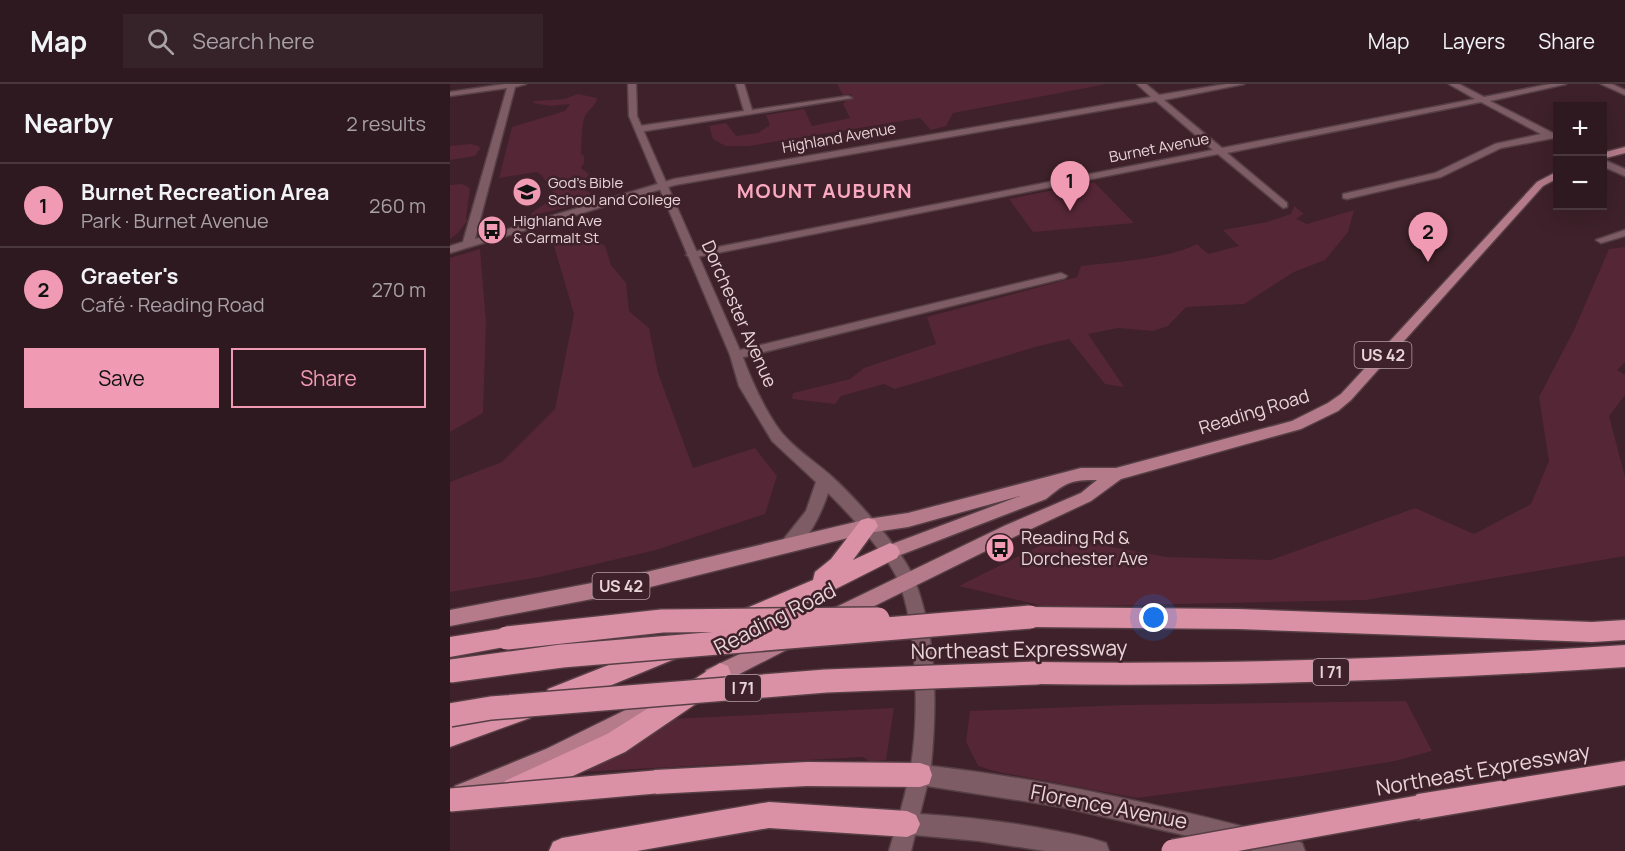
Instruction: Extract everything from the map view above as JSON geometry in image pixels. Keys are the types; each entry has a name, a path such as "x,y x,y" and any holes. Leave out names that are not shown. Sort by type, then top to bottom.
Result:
{"highway":[{"path":"803,595 838,565 868,526"},
{"path":"450,735 590,685 803,595 890,552"},
{"path":"450,646 662,621 1030,617 1238,619 1592,632 1625,630"},
{"path":"450,671 562,656 1030,617"},
{"name":"Northeast Expressway","path":"450,715 491,708 826,681 1037,673 1135,676 1280,674 1480,666 1625,656"},
{"path":"450,813 534,782 616,743 720,674"},
{"name":"Northeast Expressway","path":"1173,851 1625,773"},
{"path":"450,799 655,782 807,774 920,775"},
{"path":"562,851 769,814 908,824"}],"main road":[{"path":"1607,155 1625,150"},
{"name":"Reading Road","path":"450,618 634,583 868,526 908,520 1081,474 1116,474 1296,424 1334,407 1346,397 1540,184 1553,176"},
{"name":"Reading Road","path":"450,799 552,757 908,581 1086,497 1116,474"},
{"path":"890,552 1041,495 1059,480"}],"street":[{"path":"450,94 522,84"},
{"name":"Dorchester Avenue","path":"632,84 633,116 736,355 746,386 777,437 825,479 868,526 890,552 908,581 922,641 926,675 926,718 920,775 900,851"},
{"path":"741,84 748,113"},
{"path":"1141,84 1283,205"},
{"name":"Highland Avenue","path":"450,250 661,184 1240,84"},
{"path":"1453,84 1553,137"},
{"name":"Burnet Avenue","path":"692,255 1562,84"},
{"path":"1605,84 1625,93"},
{"path":"468,245 512,86"},
{"path":"639,129 848,98"},
{"path":"1347,196 1438,175 1498,146 1553,137"},
{"path":"1607,164 1625,173"},
{"path":"1601,240 1625,233"},
{"path":"736,355 1061,276"},
{"path":"789,545 813,516 825,479"},
{"name":"Florence Avenue","path":"920,775 970,780 1068,798 1194,824 1294,851"},
{"path":"908,824 1029,836 1098,851"}],"shaded area":[{"path":"837,84 1107,84 953,113 946,126 931,130 920,118 749,146 725,146 713,139 709,126 726,123 736,136 758,133 770,125 766,115 804,109 812,126 850,118 843,104 852,94 843,95"},
{"path":"578,94 597,98 585,116 582,132 581,154 584,156 584,163 581,168 589,174 580,188 591,193 572,206 530,216 555,194 537,172 499,178 512,127 565,111 570,104 550,106 533,103 535,101 564,99"},
{"path":"471,144 479,146 480,149 475,156 450,160 450,146"},
{"path":"1094,182 1134,223 1033,232 1009,199"},
{"path":"462,184 470,188 467,221 450,239 450,185"},
{"path":"1294,206 1304,214 1296,219 1307,224 1354,210 1348,232 1325,260 1294,272 1244,304 1186,307 1168,326 1153,331 1118,328 1088,334 1124,387 1105,384 1069,339 895,389 884,384 841,396 835,404 792,399 793,393 850,379 864,368 936,344 927,317 1077,277 1081,266 1156,256 1197,244 1208,254 1239,246 1223,230 1267,222 1291,214"},
{"path":"592,238 605,246 611,265 626,283 629,311 649,328 658,373 693,468 755,448 777,476 765,514 656,550 540,577 450,592 450,482 502,462 555,409 574,314 554,246"},
{"path":"1625,247 1625,362 1617,370 1625,375 1625,395 1609,416 1625,477 1625,556 1366,600 1047,607 959,586 1057,537 1167,557 1271,560 1415,508 1474,534 1531,504 1549,461 1539,397 1575,328 1609,249"},
{"path":"480,249 486,322 483,413 450,432 450,258"},
{"path":"1406,701 1432,751 1395,761 1302,776 1137,798 998,772 978,766 966,742 970,711 1126,705"},
{"path":"894,708 886,760 870,762 863,757 575,772 670,719"}],"place":[{"name":"God's Bible School and College","path":"527,192"},
{"name":"Burnet Recreation Area","path":"1070,211"},
{"name":"Highland Ave & Carmalt St","path":"492,230"},
{"name":"Graeter's","path":"1428,262"},
{"name":"Reading Rd & Dorchester Ave","path":"1000,548"}],"district":[{"name":"MOUNT AUBURN","path":"825,191"}]}
